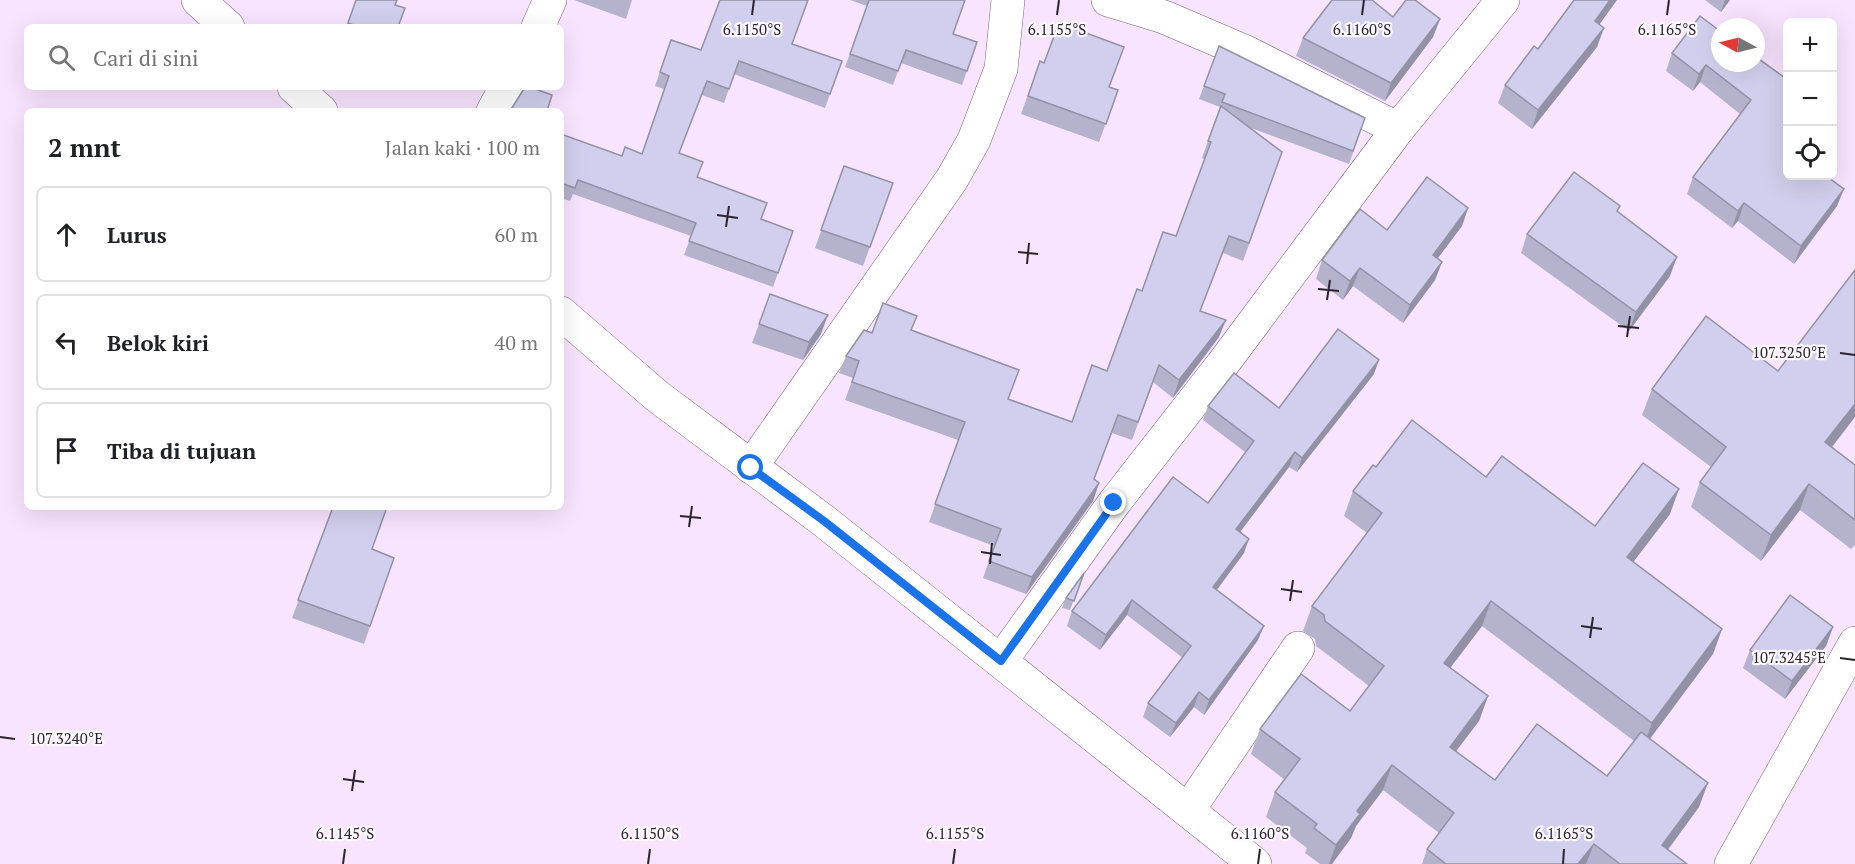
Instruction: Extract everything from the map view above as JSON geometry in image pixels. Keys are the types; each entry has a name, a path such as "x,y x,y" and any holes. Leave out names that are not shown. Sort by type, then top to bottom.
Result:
{"street":[{"path":"198,0 225,24"},
{"path":"539,24 550,0"},
{"path":"751,468 952,178 974,140 1001,69 1008,0"},
{"path":"1108,0 1164,16 1248,53 1398,129"},
{"path":"1001,661 1114,503 1222,365 1398,129 1503,0"},
{"path":"297,90 318,108"},
{"path":"495,108 504,90"},
{"path":"564,316 657,396 824,521 1189,809 1255,864"},
{"path":"1731,864 1855,643"},
{"path":"1189,809 1298,648"}],"building":[{"path":"356,0 397,0 395,5 405,8 399,24 348,23"},
{"path":"720,0 808,0 792,44 842,61 830,94 739,61 729,89 707,81 679,153 703,162 697,177 767,203 761,219 793,231 778,273 689,241 696,223 578,180 575,188 564,184 564,135 622,156 625,147 642,154 669,76 660,72 671,40 701,50"},
{"path":"869,0 965,0 953,34 977,42 967,71 906,50 898,71 850,54"},
{"path":"1332,0 1372,0 1393,17 1406,0 1415,0 1440,19 1391,83 1303,38"},
{"path":"1574,0 1610,0 1595,21 1604,28 1538,110 1505,85 1534,46 1538,49"},
{"path":"1700,16 1711,24 1711,69 1706,65 1699,74 1672,53"},
{"path":"1059,23 1124,47 1109,87 1118,90 1106,124 1028,96 1040,61 1044,63"},
{"path":"1219,46 1365,118 1353,151 1222,102 1225,94 1204,86"},
{"path":"1765,63 1783,76 1783,180 1832,180 1844,189 1801,246 1744,203 1738,211 1693,177 1751,100 1715,72 1765,72"},
{"path":"523,90 538,90 552,95 548,108 512,108"},
{"path":"1221,106 1282,152 1249,243 1229,236 1200,311 1226,320 1179,380 1159,365 1138,422 1118,415 1094,479 1099,483 1032,577 989,561 1001,529 935,504 965,422 852,382 859,361 846,356 864,330 872,333 883,303 917,316 911,330 1019,370 1008,399 1072,422 1092,365 1107,371 1137,289 1142,291 1163,232 1176,236 1211,142 1208,141"},
{"path":"844,166 893,183 870,247 821,230"},
{"path":"1574,172 1620,206 1617,211 1677,257 1636,312 1527,234"},
{"path":"1427,177 1468,208 1433,255 1442,262 1410,305 1360,268 1350,281 1322,260 1360,209 1387,230"},
{"path":"1855,270 1855,404 1825,442 1855,465 1855,520 1809,484 1771,535 1700,482 1726,447 1652,389 1706,316 1778,371"},
{"path":"770,294 828,315 809,342 759,324"},
{"path":"1338,329 1379,360 1302,458 1295,452 1236,529 1249,539 1213,587 1264,626 1209,700 1199,692 1176,723 1148,703 1191,646 1132,600 1106,635 1072,611 1173,477 1208,503 1254,441 1208,406 1234,373 1279,408"},
{"path":"1412,420 1486,477 1502,456 1595,526 1643,463 1679,489 1627,557 1722,629 1652,723 1491,601 1444,663 1488,696 1450,747 1495,780 1537,724 1607,776 1641,732 1708,783 1662,845 1687,864 1620,864 1594,844 1578,864 1446,864 1427,849 1454,813 1392,765 1357,811 1360,814 1336,845 1314,828 1317,824 1275,792 1300,759 1260,729 1301,674 1350,711 1384,666 1325,621 1324,615 1312,606 1382,513 1353,491 1373,465 1376,467"},
{"path":"332,510 386,510 372,549 394,558 370,626 298,600"},
{"path":"1084,573 1074,601 1066,598"},
{"path":"1790,595 1833,627 1792,681 1750,650"}],"route":[{"path":"751,468 824,521 1001,661 1114,503"}]}
